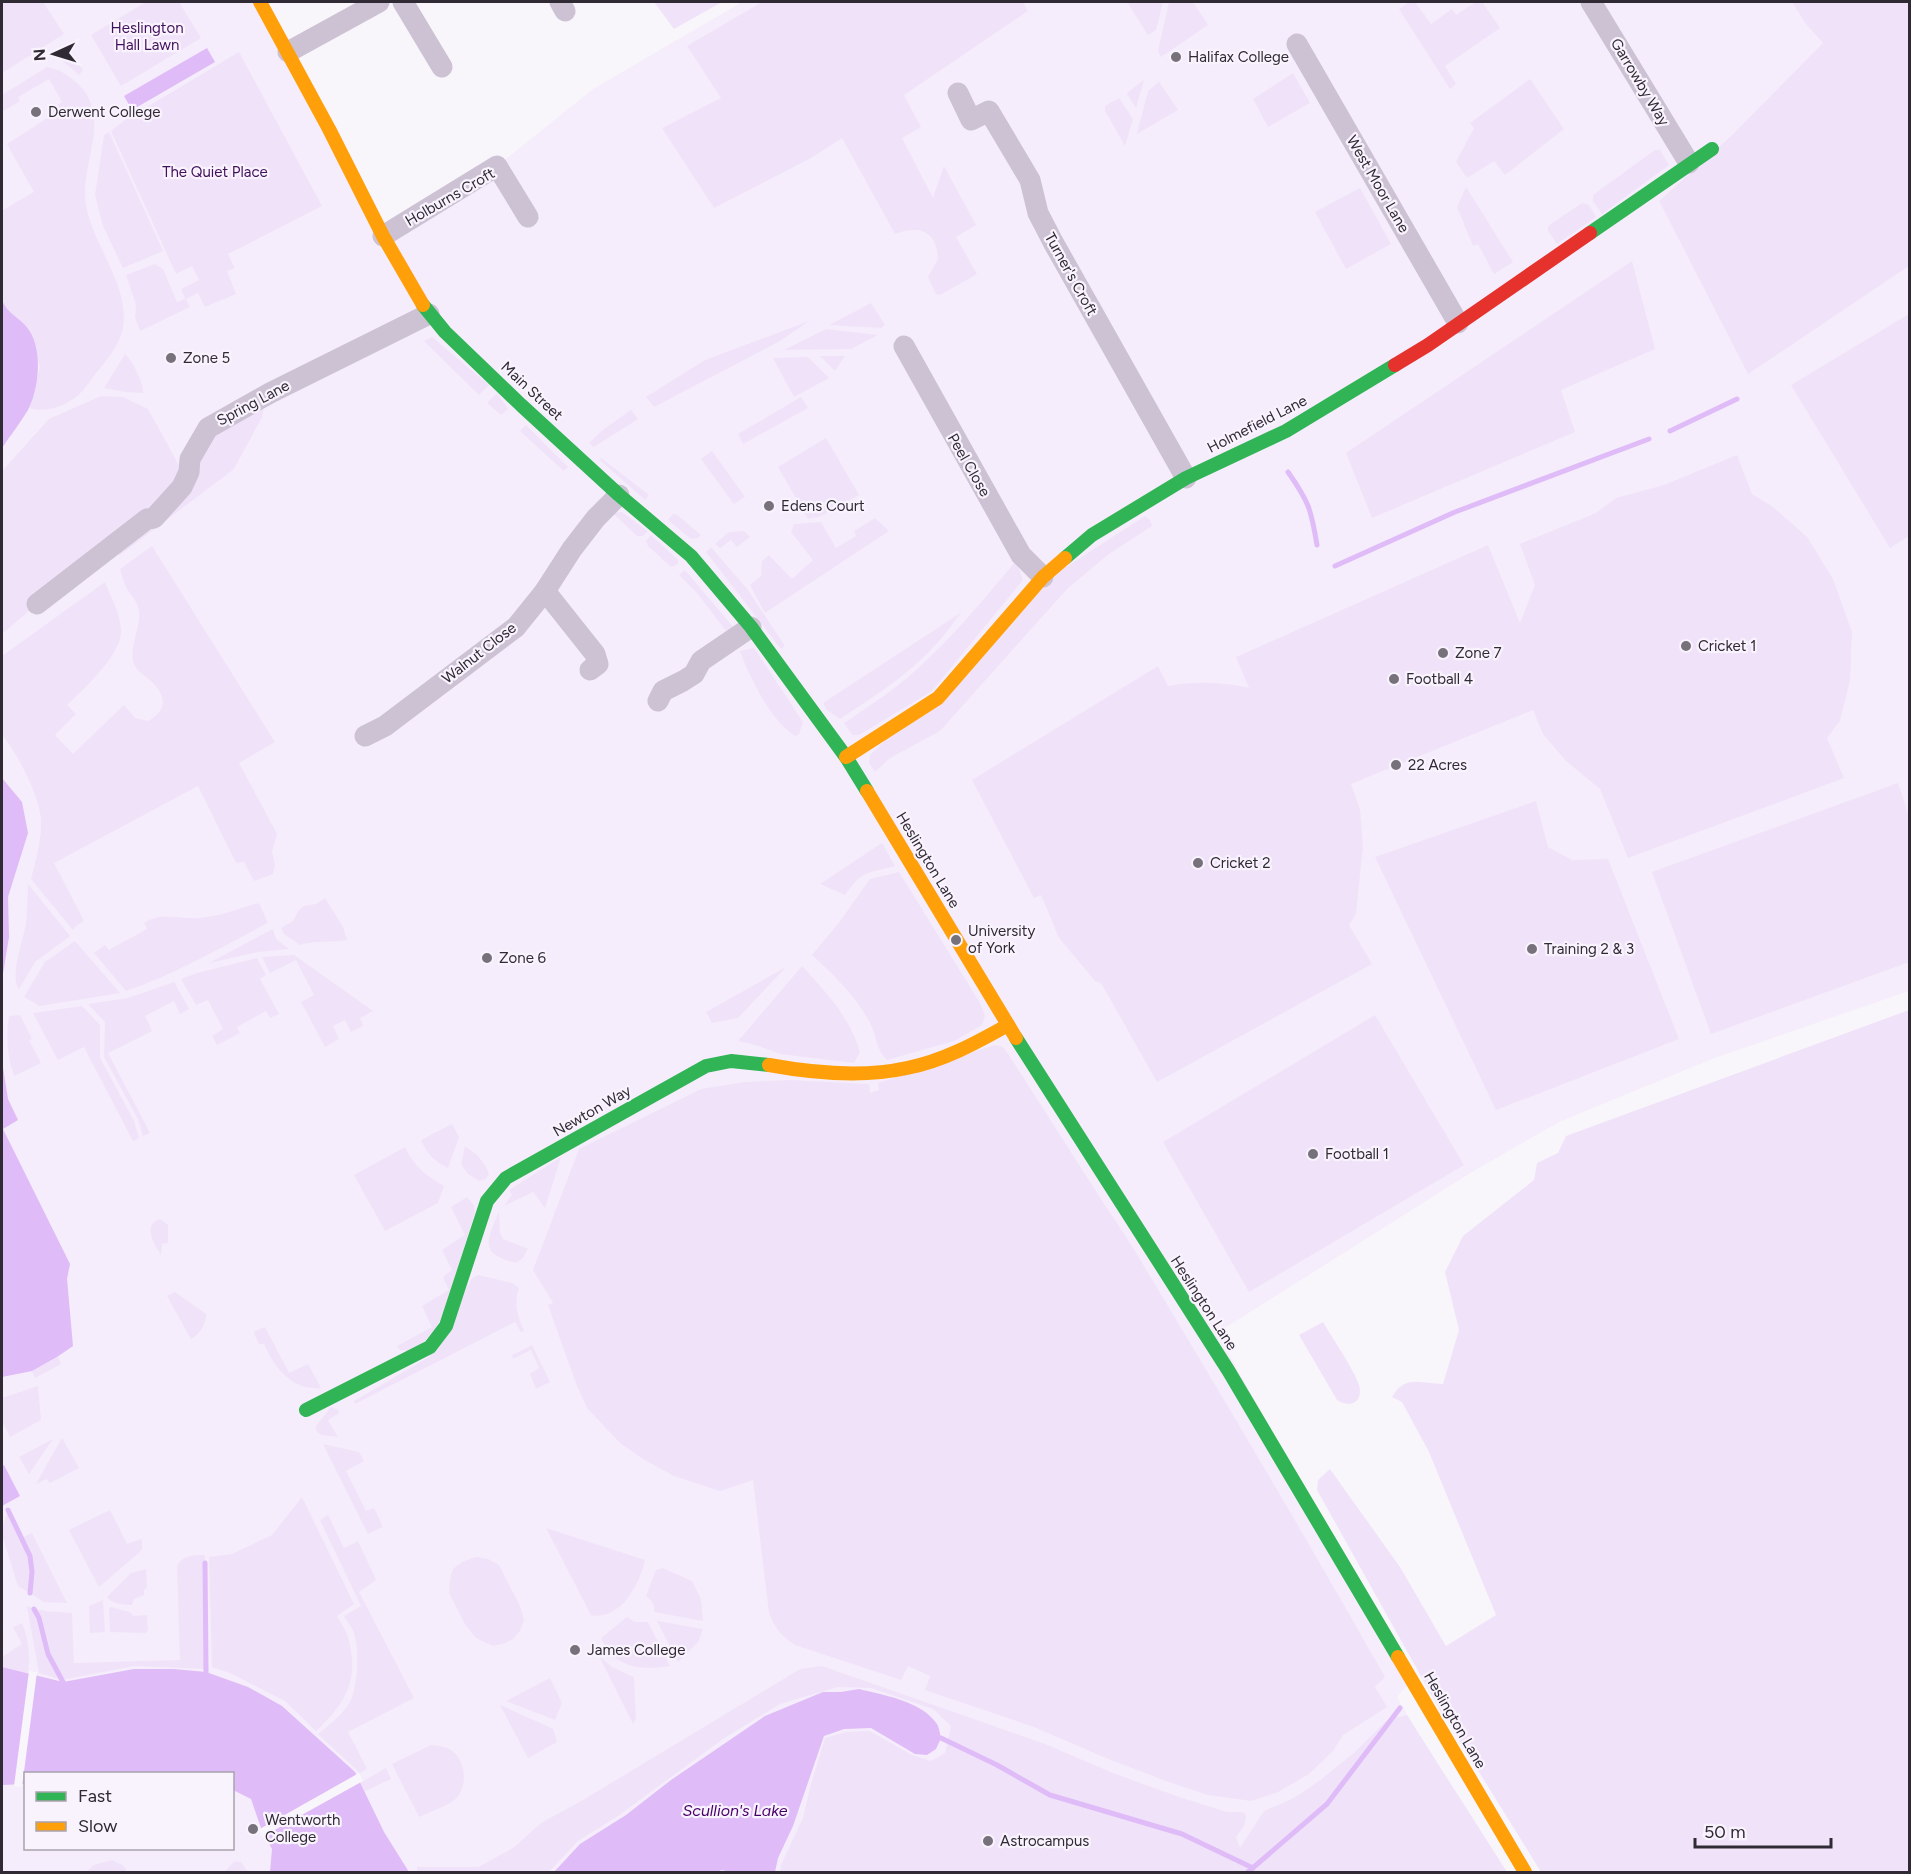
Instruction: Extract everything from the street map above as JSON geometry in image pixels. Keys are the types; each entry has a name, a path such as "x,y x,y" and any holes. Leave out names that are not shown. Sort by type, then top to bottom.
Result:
{"street":[{"name":"Main Street","path":"260,2 383,236 419,301 429,314 521,405 619,495 691,556 751,627 846,757"},
{"path":"288,52 379,2"},
{"path":"403,2 442,67"},
{"name":"Garrowby Way","path":"1592,2 1689,164"},
{"name":"West Moor Lane","path":"1298,44 1458,323"},
{"name":"Turner's Croft","path":"958,93 971,120 990,111 1030,180 1038,213 1048,232 1186,478"},
{"name":"Holmefield Lane","path":"846,757 938,698 1043,577 1092,535 1186,478 1286,431 1428,345 1712,149"},
{"name":"Holburns Croft","path":"383,236 497,166 528,217"},
{"name":"Spring Lane","path":"37,604 147,519 154,518 174,498 189,471 190,459 208,428 270,393 429,314"},
{"name":"Peel Close","path":"904,346 1022,555 1043,577"},
{"name":"Walnut Close","path":"365,736 385,726 516,627 545,591 572,549 596,518 619,495"},
{"path":"545,591 595,654 598,664 590,670"},
{"path":"658,700 663,691 694,674 701,661 751,627"},
{"name":"Heslington Lane","path":"846,757 1008,1025 1228,1370 1526,1872"},
{"name":"Newton Way","path":"306,1410 430,1347 446,1326 487,1201 506,1178 684,1077 713,1063 750,1061 782,1068 825,1072 874,1073 911,1069 980,1041 1008,1025"}],"shaded area":[{"name":"University of York","path":"2,2 260,2 383,236 497,166 593,89 742,2 1792,2 1805,23 1824,43 1731,136 1659,201 1748,373 1909,266 1909,991 1712,1059 1559,1122 1472,1172 1217,1333 1412,1680 1397,1697 1423,1742 1248,1872 2,1872"}],"green space":[{"path":"43,2 64,34 2,73 2,3"},
{"name":"Heslington Hall Lawn","path":"146,2 179,2 201,38 121,86 91,35"},
{"path":"654,2 722,2 674,29"},
{"path":"762,2 1023,2 1028,11 904,95 921,127 902,138 933,198 944,166 976,225 956,237 977,274 940,295 936,294 928,277 938,259 934,242 930,236 919,231 904,231 895,234 842,138 811,158 714,208 662,128 721,98 687,46"},
{"path":"1127,2 1163,2 1156,30 1148,35"},
{"path":"1169,2 1193,2 1208,25 1161,57 1158,51"},
{"path":"1409,2 1415,2 1431,24 1452,9 1456,15 1476,2 1482,2 1500,28 1445,66 1456,84 1450,89 1399,9"},
{"path":"1792,2 1909,2 1909,266 1748,374 1659,201 1731,136 1823,43 1805,23"},
{"path":"71,51 83,70 79,75 59,58"},
{"name":"The Quiet Place","path":"239,52 322,206 228,254 235,268 227,271 236,294 205,307 198,293 186,299 190,307 140,331 135,317 136,305 126,275 155,264 163,269 177,302 185,299 181,289 199,280 192,266 176,274 111,131 125,120"},
{"path":"47,67 64,73 78,84 88,96 93,110 93,138 85,183 85,197 94,232 118,286 123,305 124,322 119,340 109,357 83,391 62,405 37,409 29,408 40,367 29,329 5,308 2,300 2,208 3,210 34,192 7,144 49,117 47,112 62,102 49,79 18,97 20,101 2,112 2,95"},
{"path":"1293,73 1310,103 1268,127 1253,99"},
{"path":"1530,79 1564,129 1505,175 1494,161 1467,178 1456,162 1474,128 1470,123"},
{"path":"1144,80 1136,108 1127,94"},
{"path":"1159,82 1178,110 1137,134 1148,91"},
{"path":"1119,98 1133,119 1125,146 1105,111 1105,106"},
{"path":"109,132 163,251 123,268 103,226 95,195 104,135"},
{"path":"1655,150 1660,150 1669,165 1602,214 1593,201 1593,195"},
{"path":"1466,187 1513,262 1494,274 1478,244 1473,246 1457,207"},
{"path":"1360,188 1391,244 1346,269 1315,212"},
{"path":"1582,203 1589,205 1596,217 1557,244 1548,231 1548,226"},
{"path":"1632,261 1655,349 1561,390 1575,432 1372,518 1346,453"},
{"path":"871,303 885,325 881,328 829,325"},
{"path":"1909,314 1909,536 1890,548 1791,385"},
{"path":"809,321 780,341 654,407 646,397 705,360"},
{"path":"826,329 878,335 851,349 784,350"},
{"path":"432,337 489,385 479,395 424,341"},
{"path":"125,354 137,372 143,393 104,388"},
{"path":"820,356 845,356 835,371"},
{"path":"808,357 829,378 794,397 773,358"},
{"path":"497,393 508,409 501,415 487,403"},
{"path":"101,396 123,397 148,409 181,469 211,435 265,402 262,417 234,469 119,556 118,551 37,604 2,634 2,471 49,419"},
{"path":"801,397 808,408 743,444 738,434"},
{"path":"631,410 638,419 594,447 589,443 604,429"},
{"path":"526,425 568,467 564,471 520,431"},
{"path":"826,438 859,495 819,517 808,519 778,467"},
{"path":"712,451 745,497 734,504 701,459"},
{"path":"1737,455 1752,494 1773,507 1807,537 1833,579 1852,632 1850,680 1840,721 1827,738 1844,778 1628,858 1600,789 1566,761 1543,734 1533,710 1351,784 1360,809 1363,846 1356,914 1349,925 1372,964 1157,1082 1101,983 1095,981 1059,938 1041,895 1034,898 972,780 1158,666 1168,686 1209,683 1249,688 1236,657 1488,545 1520,623 1535,585 1520,544 1596,513 1616,498 1664,485"},
{"path":"601,458 649,495 645,500 600,460"},
{"path":"622,512 648,531 643,536 637,536 613,513"},
{"path":"676,514 701,535 691,539 668,520"},
{"path":"1145,516 1150,520 1152,526 1109,554 1068,588 940,731 890,758 875,772 869,763 870,755 1063,569"},
{"path":"875,518 889,531 765,613 750,585 762,575 762,561 769,555 792,579 813,560 791,532 794,524 821,522 836,548 856,536 854,531"},
{"path":"744,531 750,537 737,547 731,540 720,548 715,544 729,532"},
{"path":"651,535 678,560 678,564 671,567 648,546 646,541"},
{"path":"152,546 275,742 239,763 277,834 272,852 275,865 273,874 254,881 244,862 236,863 198,786 54,863 84,921 73,930 31,879 40,842 41,819 36,798 26,775 2,735 2,656 105,582 119,617 120,639 116,649 101,670 67,705 76,714 55,735 73,754 124,705 135,718 148,721 154,717 162,708 162,698 151,681 134,665 132,655 139,611 136,601 125,585 120,569"},
{"path":"711,547 748,590 785,646 781,649 706,552"},
{"path":"1016,561 1023,580 932,691 859,735 852,735 844,723 898,685 929,658"},
{"path":"685,570 733,627 726,631 698,594 679,575"},
{"path":"962,612 928,653 866,702 840,719 827,710 823,703"},
{"path":"754,648 803,722 796,736 787,730 770,711 749,673 740,651"},
{"path":"1898,783 1909,816 1909,962 1711,1034 1652,872"},
{"name":"Training 2 & 3","path":"1536,801 1548,847 1572,860 1608,859 1679,1039 1496,1110 1375,857"},
{"path":"882,843 895,866 866,874 856,881 845,895 820,884"},
{"path":"899,872 980,1003 985,1016 982,1025 954,1041 887,1060 881,1052 870,1023 858,1004 812,955 838,924 870,879"},
{"path":"28,884 70,936 35,962 19,989 16,983 16,967 26,923"},
{"path":"325,898 343,927 347,940 300,945 284,934 281,928 293,921 299,910"},
{"path":"259,903 268,923 181,968 126,991 94,953 105,945 109,950 147,929 144,923 151,919 206,917"},
{"path":"273,929 276,939 289,949 258,952 209,963"},
{"path":"75,941 120,993 40,1006 24,997 45,962"},
{"path":"294,955 373,1011 360,1018 363,1026 351,1032 345,1020 333,1026 339,1039 325,1047 301,1002 314,995 296,960 270,973 262,957"},
{"path":"257,958 266,975 260,979 279,1014 270,1018 266,1011 237,1027 240,1033 217,1045 212,1036 223,1029 208,1000 196,1005 181,979"},
{"path":"802,966 828,995 850,1027 860,1052 854,1063 780,1054 738,1041"},
{"path":"786,967 738,1018 712,1023 706,1012"},
{"path":"174,982 189,1009 180,1014 174,1001 145,1016 152,1031 108,1053 150,1133 143,1136 138,1119 104,1057 105,1022 88,1004 128,998"},
{"path":"82,1006 100,1025 100,1058 134,1121 139,1138 133,1141 84,1047 58,1060 33,1013"},
{"path":"1909,1010 1909,1872 1541,1872 1448,1722 1453,1718 1441,1712 1317,1490 1318,1480 1330,1469 1400,1567 1446,1646 1496,1615 1429,1452 1402,1402 1392,1397 1402,1385 1408,1383 1443,1384 1459,1330 1445,1272 1463,1236 1534,1180 1537,1163 1558,1153 1566,1136"},
{"path":"20,1015 41,1063 14,1076 7,1039 8,1024 9,1016"},
{"name":"Football 1","path":"1375,1015 1464,1165 1249,1292 1163,1142"},
{"path":"995,1045 1003,1047 1009,1055 1132,1246 1385,1677 1375,1687 1387,1707 1343,1735 1333,1751 1309,1774 1278,1792 1251,1801 1208,1795 1101,1756 1034,1727 925,1690 930,1676 908,1666 901,1680 790,1642 779,1631 769,1613 753,1480 720,1491 674,1476 620,1443 587,1408 548,1305 553,1303 533,1270 579,1149 701,1089 745,1082 790,1080 869,1084 870,1093 879,1090 878,1083"},
{"path":"452,1124 459,1137 448,1168 432,1157 421,1140"},
{"path":"465,1146 485,1165 489,1174 486,1179 479,1181 468,1174 461,1164"},
{"path":"405,1147 421,1170 444,1186 438,1203 385,1231 354,1175"},
{"path":"561,1157 545,1208 533,1192 504,1206 512,1195 509,1190"},
{"path":"467,1197 474,1206 475,1212 445,1309 436,1328 421,1345 408,1351 400,1350 397,1346 432,1327 422,1306 449,1290 443,1277 452,1270 442,1250 465,1235 451,1207"},
{"path":"499,1212 500,1233 503,1239 528,1249 523,1258 516,1263 496,1255 491,1251 489,1245 491,1231"},
{"path":"160,1219 168,1225 168,1243 162,1244 161,1255 151,1235 152,1226"},
{"path":"478,1275 512,1283 519,1288 516,1305 524,1331 521,1332 515,1322 355,1404 354,1401 429,1357 472,1278"},
{"path":"175,1292 206,1314 202,1328 191,1339 167,1296"},
{"path":"1323,1322 1348,1362 1359,1385 1359,1397 1353,1403 1346,1404 1337,1400 1299,1335"},
{"path":"265,1327 289,1373 308,1364 321,1388 301,1386 279,1369 264,1344 259,1344 254,1334 255,1331"},
{"path":"532,1345 550,1382 536,1389 530,1374 539,1368 531,1350 513,1359 512,1355"},
{"path":"58,1357 61,1364 35,1378 32,1371"},
{"path":"38,1386 41,1420 10,1437 4,1425 2,1426 2,1398"},
{"path":"331,1407 339,1413 328,1420 338,1437 321,1435 316,1431 316,1426"},
{"path":"62,1438 79,1468 50,1483 47,1479 36,1484"},
{"path":"53,1439 29,1474 19,1457"},
{"path":"323,1444 359,1452 364,1461 346,1471 366,1511 374,1508 383,1527 368,1534"},
{"path":"302,1497 354,1604 337,1616 347,1634 351,1652 351,1678 348,1689 335,1710 316,1731 285,1701 230,1673 212,1667 209,1557 232,1554 272,1535"},
{"path":"8,1510 23,1537 32,1533 67,1603 44,1602 18,1586 2,1535"},
{"path":"110,1510 127,1544 142,1539 142,1550 99,1587 69,1530"},
{"path":"328,1515 344,1548 358,1541 376,1580 359,1592 414,1698 348,1732 367,1769 360,1773 318,1734 345,1710 351,1700 356,1676 357,1648 353,1631 344,1616 361,1606 320,1520"},
{"path":"546,1528 645,1560 639,1580 620,1607 601,1615 591,1615"},
{"path":"205,1555 205,1669 134,1666 62,1680 39,1673 27,1606 44,1611 72,1613 74,1663 180,1660 177,1566 185,1558"},
{"path":"476,1557 488,1559 499,1565 520,1606 524,1620 520,1631 512,1640 502,1644 493,1646 476,1638 466,1626 449,1593 453,1569 462,1562"},
{"path":"663,1568 692,1581 701,1599 703,1621 654,1612 653,1603 646,1596 656,1570"},
{"path":"146,1569 147,1587 144,1595 134,1599 132,1605 115,1603 107,1597 131,1573"},
{"path":"103,1600 105,1632 90,1633 89,1606"},
{"path":"111,1607 130,1612 133,1616 147,1615 148,1630 146,1633 110,1632 109,1609"},
{"path":"627,1617 635,1622 648,1622 670,1666 639,1667 613,1656 601,1638"},
{"path":"657,1621 703,1629 698,1642 678,1662"},
{"path":"22,1623 28,1648 28,1673 2,1667 2,1657 22,1644 13,1627"},
{"path":"599,1656 612,1667 634,1677 636,1718 633,1724"},
{"path":"822,1666 1045,1744 1113,1773 1179,1797 1227,1812 1243,1812 1246,1816 1244,1826 1236,1837 1240,1848 1264,1811 1294,1798 1319,1781 1355,1752 1387,1720 1407,1715 1507,1872 780,1872 781,1865 803,1818 825,1738 846,1732 870,1731 912,1755 931,1761 945,1753 951,1726 933,1709 871,1688 838,1687 780,1704 723,1739 618,1816 578,1841 549,1872 417,1872 417,1867 478,1867 513,1848 541,1823 800,1669"},
{"path":"550,1678 562,1703 555,1720 506,1701"},
{"path":"500,1705 553,1729 557,1742 528,1758"},
{"path":"431,1745 445,1747 455,1753 462,1767 464,1782 462,1790 453,1801 419,1817 392,1764"},
{"path":"386,1768 391,1779 365,1791 360,1783"},
{"path":"112,1860 124,1866 127,1872 86,1872 94,1865"},
{"path":"235,1861 241,1862 248,1872 224,1872"}],"water":[{"path":"207,48 215,62 132,110 124,96"},
{"path":"2,300 7,309 29,330 36,348 38,370 35,392 28,410 2,448"},
{"path":"2,778 22,802 28,833 8,897 9,937 2,980"},
{"path":"2,1061 8,1099 18,1120 3,1129 70,1264 67,1279 73,1346 32,1371 2,1377"},
{"path":"4,1465 20,1496 2,1506 2,1466"},
{"path":"2,1667 63,1682 134,1669 206,1672 248,1687 282,1706 355,1772 384,1832 409,1872 270,1872 272,1849 261,1828 251,1799 234,1790 234,1772 24,1772 24,1784 2,1785"},
{"name":"Scullion's Lake","path":"859,1689 912,1704 930,1716 938,1725 941,1738 936,1749 927,1755 915,1754 871,1728 844,1729 824,1736 793,1826 778,1858 775,1872 721,1870 719,1872 554,1872 580,1844 626,1815 671,1780 765,1716 823,1692"}],"pier":[{"path":"29,1671 37,1672 22,1787 14,1786"},
{"path":"359,1773 363,1781 262,1837 258,1830"}],"waterway":[{"path":"1670,431 1737,399"},
{"path":"1335,566 1455,512 1649,439"},
{"path":"1288,472 1308,506 1317,545"},
{"path":"8,1510 30,1556 32,1572 30,1593"},
{"path":"205,1563 206,1672"},
{"path":"34,1609 39,1618 48,1654 63,1682"},
{"path":"1248,1872 1327,1804 1400,1708"},
{"path":"941,1738 997,1765 1050,1795 1182,1834 1253,1868"}],"traffic: fast":[{"path":"1590,233 1712,149"},
{"path":"423,305 445,332 521,405 619,495 691,556 751,627 846,757 867,791"},
{"path":"1065,558 1092,535 1186,478 1286,431 1395,365"},
{"path":"1016,1038 1228,1370 1398,1657"},
{"path":"306,1410 430,1347 446,1326 487,1201 506,1178 706,1066 731,1061 769,1065"}],"traffic: slow":[{"path":"260,2 329,129 383,236 423,305"},
{"path":"846,757 938,698 1043,577 1065,558"},
{"path":"867,791 1016,1038"},
{"path":"769,1065 855,1074 890,1071 920,1065 946,1056 1008,1025"},
{"path":"1398,1657 1525,1872"}],"traffic: jam":[{"path":"1395,365 1428,345 1590,233"}],"place":[{"name":"Halifax College","path":"1176,57"},
{"name":"Derwent College","path":"36,112"},
{"name":"Zone 5","path":"171,358"},
{"name":"Edens Court","path":"769,506"},
{"name":"Cricket 1","path":"1686,646"},
{"name":"Zone 7","path":"1443,653"},
{"name":"Football 4","path":"1394,679"},
{"name":"22 Acres","path":"1396,765"},
{"name":"Cricket 2","path":"1198,863"},
{"name":"University of York","path":"956,940"},
{"name":"Training 2 & 3","path":"1532,949"},
{"name":"Zone 6","path":"487,958"},
{"name":"Football 1","path":"1313,1154"},
{"name":"James College","path":"575,1650"},
{"name":"Wentworth College","path":"253,1829"},
{"name":"Astrocampus","path":"988,1841"}]}
